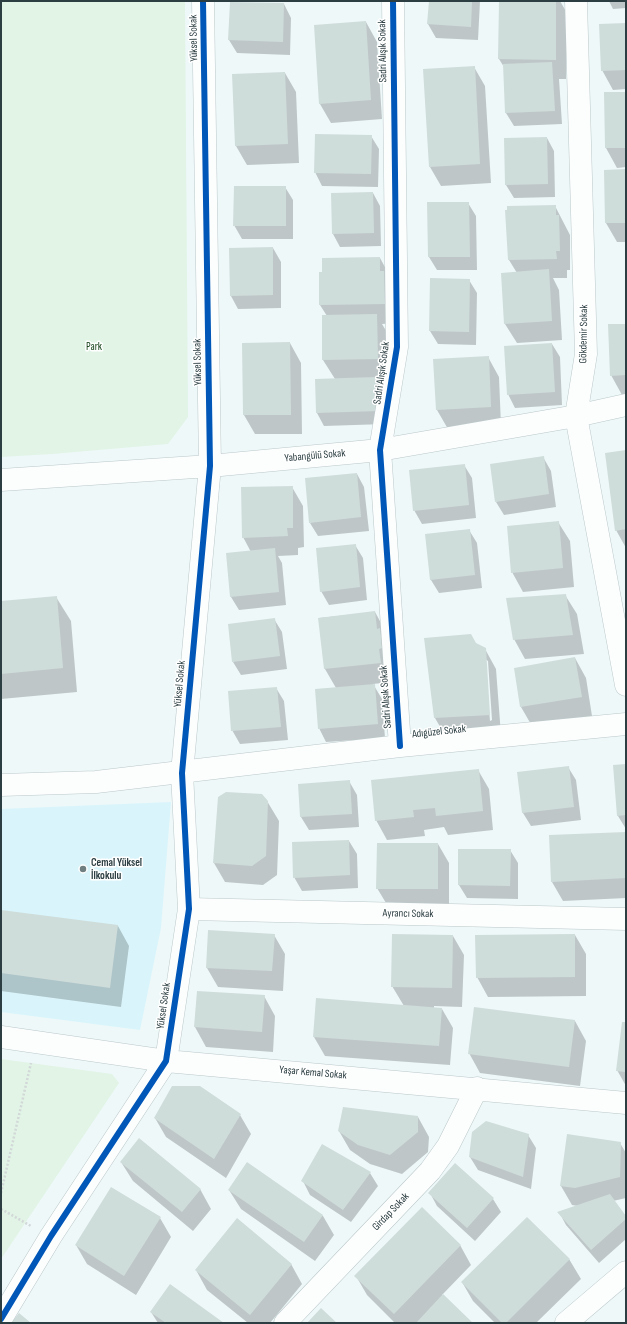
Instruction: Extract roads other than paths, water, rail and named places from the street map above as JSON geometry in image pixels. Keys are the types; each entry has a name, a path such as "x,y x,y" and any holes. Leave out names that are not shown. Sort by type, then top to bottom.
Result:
{"street":[{"name":"Yüksel Sokak","path":"1,1319 51,1236 166,1061 189,909 182,773 210,466 204,1"},
{"name":"Gökdemir Sokak","path":"576,1 586,354 576,416 626,685"},
{"name":"Sadri Alışık Sokak","path":"386,2 397,347 380,450 400,746"},
{"name":"Yabangülü Sokak","path":"1,480 210,466 380,450 576,416 626,405"},
{"name":"Adıgüzel Sokak","path":"1,785 96,782 400,746 626,724"},
{"name":"Ayrancı Sokak","path":"189,909 626,919"},
{"name":"Yaşar Kemal Sokak","path":"1,1037 166,1061 626,1102"},
{"name":"Girdap Sokak","path":"286,1323 430,1171 448,1146 477,1088"},
{"path":"566,1323 626,1272"}],"place":[{"name":"Cemal Yüksel İlkokulu","path":"83,869"}],"park label":[{"name":"Park","path":"94,347"}]}
